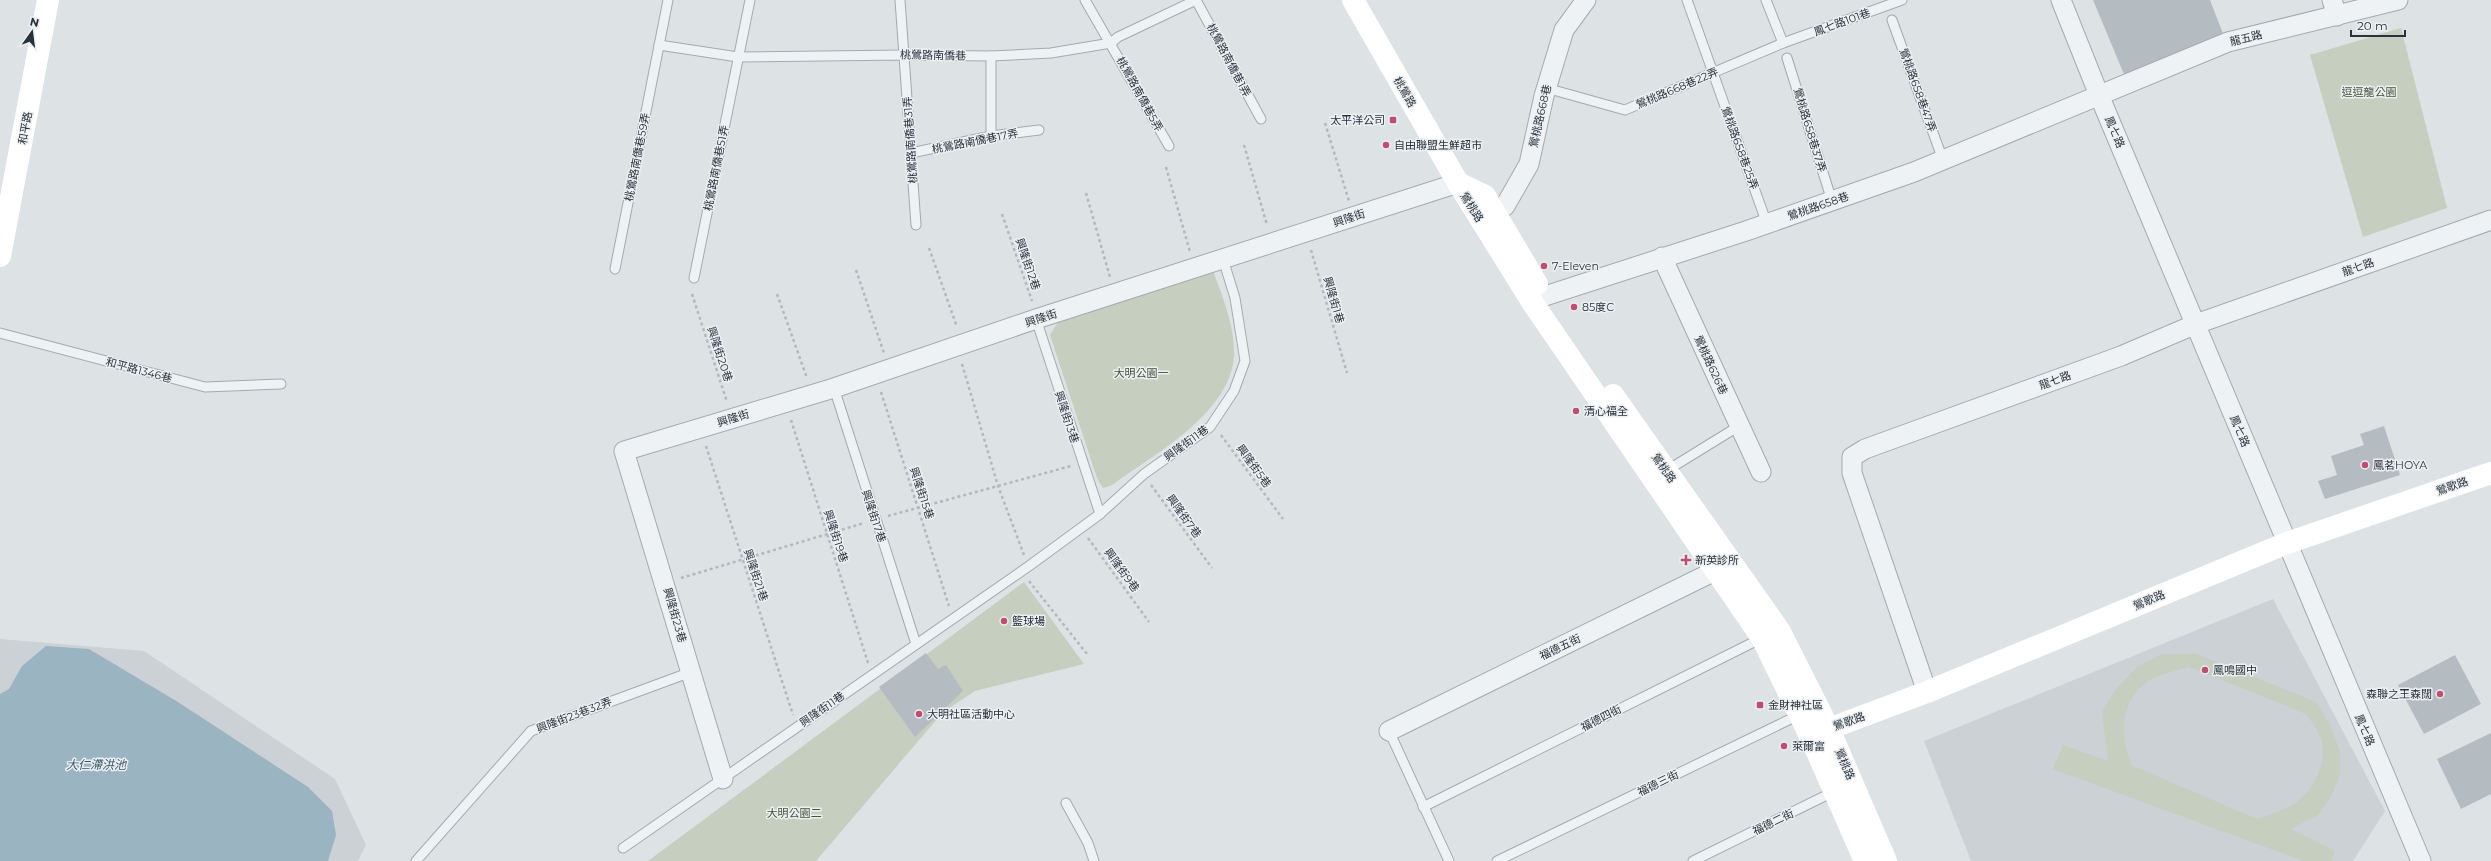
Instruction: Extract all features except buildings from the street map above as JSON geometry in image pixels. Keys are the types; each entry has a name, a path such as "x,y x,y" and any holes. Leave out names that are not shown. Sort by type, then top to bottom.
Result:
{"main road":[{"name":"和平路","path":"0,256 48,0"},
{"name":"桃鶯路","path":"1353,0 1458,183"},
{"name":"鶯桃路","path":"1458,183 1485,196 1490,220 1538,299 1722,567 1770,634 1809,710 1844,787 1886,861"},
{"name":"鶯桃路","path":"1538,299 1666,471 1722,567"},
{"name":"鶯歌路","path":"1819,732 1927,692 2287,543 2491,473"},
{"name":"鶯桃路","path":"1844,787 1865,861"}],"street":[{"name":"鶯桃路668巷","path":"1490,220 1505,206 1529,164 1546,88 1564,30 1586,0"},
{"name":"鳳七路","path":"2061,0 2099,95 2421,861"},
{"name":"龍五路","path":"2099,95 2228,42 2334,8 2398,0"},
{"name":"鶯桃路658巷","path":"1538,299 1832,201 1943,160 2099,95"},
{"name":"興隆街","path":"624,451 834,388 1037,319 1458,183"},
{"name":"龍七路","path":"1927,692 1852,473 1852,457 1865,449 2121,356 2196,324 2491,220"},
{"name":"鶯桃路626巷","path":"1662,257 1760,472"},
{"name":"興隆街23巷","path":"624,451 723,779"},
{"name":"福德五街","path":"1389,731 1722,567"}],"lane":[{"name":"桃鶯路南僑巷59弄","path":"615,268 668,0"},
{"name":"桃鶯路南僑巷51弄","path":"694,278 750,0"},
{"name":"桃鶯路南僑巷31弄","path":"900,0 916,225"},
{"name":"桃鶯路南僑巷5弄","path":"1085,0 1169,146"},
{"name":"桃鶯路南僑巷","path":"660,45 738,57 904,55 991,56 1051,53 1111,43 1118,37 1196,0"},
{"name":"桃鶯路南僑巷1弄","path":"1196,0 1261,119"},
{"name":"鶯桃路658巷25弄","path":"1687,0 1766,224"},
{"path":"1766,0 1783,43"},
{"name":"鳳七路101巷","path":"1783,43 1902,0"},
{"name":"鶯桃路658巷47弄","path":"1892,20 1943,160"},
{"name":"鶯桃路668巷22弄","path":"1546,88 1625,110 1783,43"},
{"path":"991,56 991,136"},
{"name":"鶯桃路658巷37弄","path":"1787,58 1832,201"},
{"name":"桃鶯路南僑巷17弄","path":"911,153 991,136 1039,130"},
{"name":"興隆街11巷","path":"623,848 1081,528 1100,514 1144,474 1213,423 1234,391 1245,361 1235,298 1223,259"},
{"name":"興隆街13巷","path":"1037,319 1100,514"},
{"name":"和平路1346巷","path":"0,333 205,387 281,384"},
{"name":"興隆街17巷","path":"834,388 916,644"},
{"path":"1666,471 1739,426"},
{"name":"福德四街","path":"1423,807 1770,634"},
{"name":"興隆街23巷32弄","path":"416,861 530,731 691,672"},
{"name":"福德三街","path":"1497,861 1809,710"},
{"path":"1389,731 1449,861"},
{"name":"福德二街","path":"1693,861 1844,787"},
{"path":"1066,802 1088,844 1094,861"}],"path":[{"path":"1325,123 1354,217"},
{"path":"1244,145 1272,243"},
{"path":"1166,168 1194,268"},
{"path":"1086,193 1115,294"},
{"name":"興隆街12巷","path":"1002,214 1037,319"},
{"name":"興隆街1巷","path":"1306,232 1347,373"},
{"path":"929,248 960,345 998,486 1025,568 1087,654"},
{"name":"興隆街15巷","path":"856,270 882,371 952,618"},
{"name":"興隆街20巷","path":"692,294 732,418"},
{"path":"777,294 813,394"},
{"name":"興隆街19巷","path":"786,402 872,674"},
{"name":"興隆街5巷","path":"1213,423 1283,519"},
{"name":"興隆街21巷","path":"701,428 797,727"},
{"name":"興隆街7巷","path":"1144,474 1212,568"},
{"name":"興隆街9巷","path":"1081,528 1150,622"}],"shaded area":[{"name":"鳳鳴國中","path":"2273,599 2385,811 2353,861 1971,861 1924,741"},
{"name":"大仁滯洪池","path":"0,639 144,651 335,779 366,845 358,861 0,861"}],"green space":[{"name":"逗逗龍公園","path":"2401,28 2447,208 2363,237 2310,55"},
{"name":"大明公園一","path":"1213,271 1228,313 1233,334 1234,356 1229,377 1219,396 1187,431 1112,485 1103,488 1097,478 1050,335 1058,322"},
{"name":"大明公園二","path":"1024,582 1084,664 975,691 943,712 816,861 648,861"},
{"path":"2162,654 2196,654 2316,702 2330,725 2340,751 2340,775 2331,797 2318,815 2291,829 2335,851 2332,861 2304,861 2053,769 2063,745 2108,761 2102,711 2116,689 2136,668","holes":["2189,667 2306,714 2318,732 2323,747 2322,760 2317,776 2308,791 2296,803 2281,811 2257,819 2131,765 2127,754 2124,720 2127,709 2138,689 2157,676"]}],"water":[{"name":"大仁滯洪池","path":"46,646 89,649 178,702 308,787 332,811 336,835 328,861 0,861 0,694 9,689 22,666"}],"place":[{"name":"太平洋公司","path":"1393,120"},
{"name":"自由聯盟生鮮超市","path":"1386,145"},
{"name":"7-Eleven","path":"1544,266"},
{"name":"85度C","path":"1574,307"},
{"name":"清心福全","path":"1576,411"},
{"name":"鳳茗HOYA","path":"2365,465"},
{"name":"新英診所","path":"1686,560"},
{"name":"籃球場","path":"1004,621"},
{"name":"鳳鳴國中","path":"2205,670"},
{"name":"森聯之王森闊","path":"2440,694"},
{"name":"金財神社區","path":"1760,705"},
{"name":"大明社區活動中心","path":"919,714"},
{"name":"萊爾富","path":"1784,746"}]}
